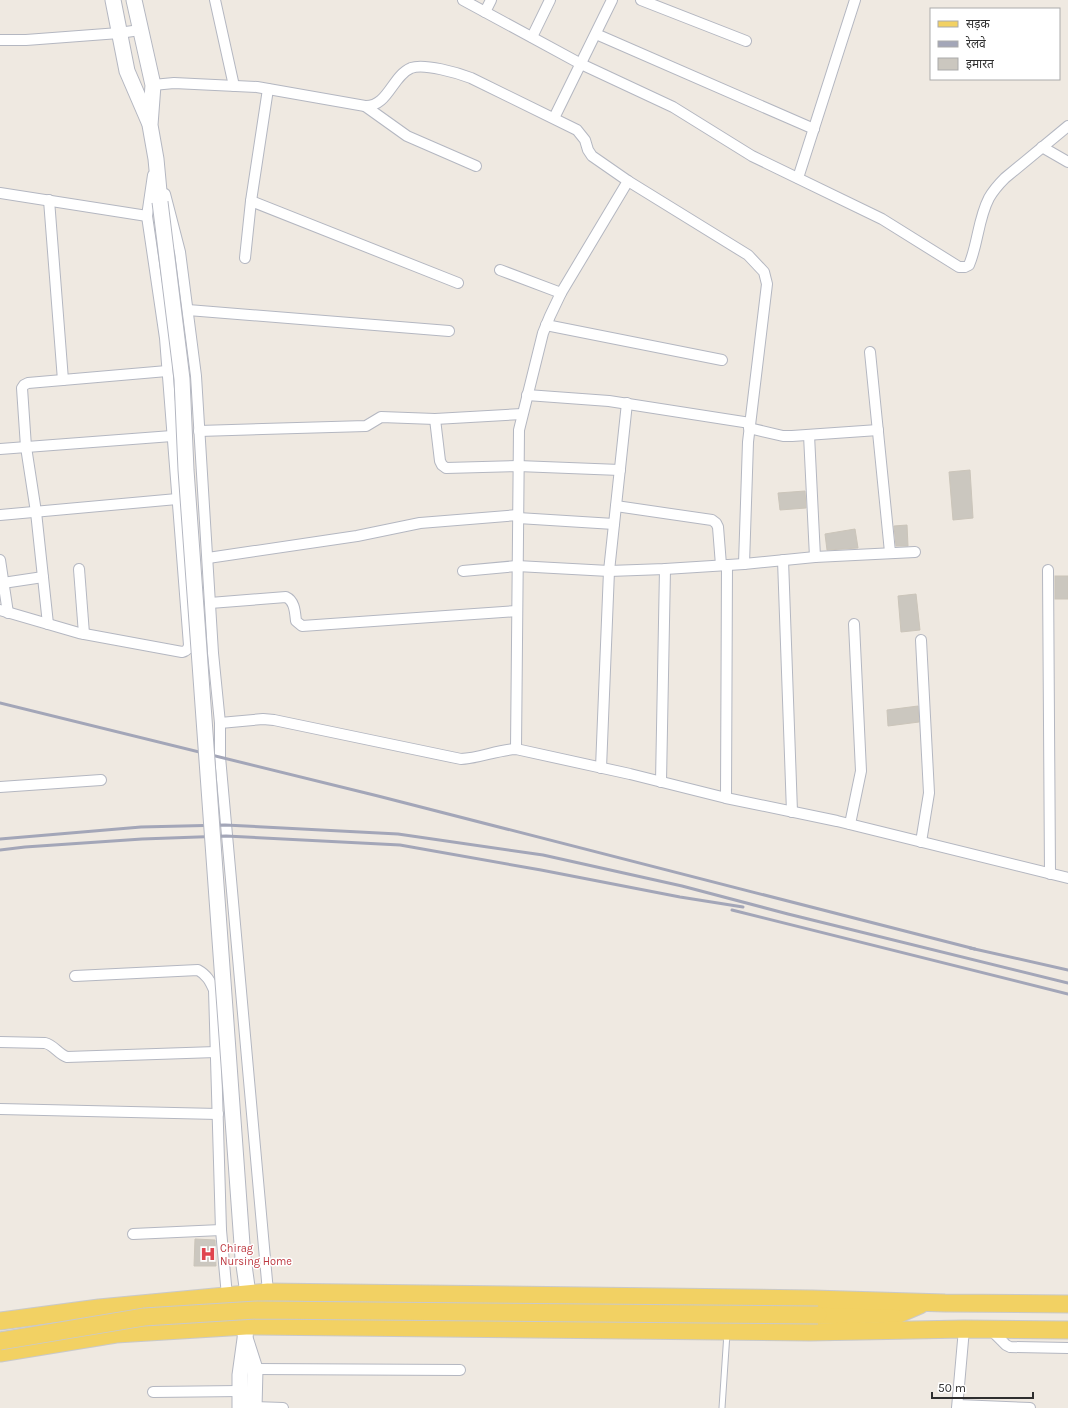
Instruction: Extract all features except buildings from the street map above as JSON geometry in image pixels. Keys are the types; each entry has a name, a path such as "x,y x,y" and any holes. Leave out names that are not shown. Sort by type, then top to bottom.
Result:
{"main road":[{"path":"113,0 127,71 150,125 156,159 182,379 186,470 243,1258 248,1294 246,1332 240,1368 240,1391 249,1408"},
{"path":"134,0 153,85 150,125"},
{"path":"0,1321 99,1308 268,1292 1068,1304"},
{"path":"0,1341 144,1317 257,1310 818,1315 899,1314 925,1302"},
{"path":"899,1314 921,1330"},
{"path":"0,1353 116,1334 246,1332 810,1332 964,1329 1068,1330"},
{"path":"246,1332 255,1369 249,1408"}],"street":[{"path":"215,0 234,86"},
{"path":"463,0 532,37 580,67 673,107 744,151 882,219 959,267 965,268 969,265 989,198 1005,178 1068,126"},
{"path":"485,12 491,0"},
{"path":"532,37 550,0"},
{"path":"554,118 612,0"},
{"path":"641,0 746,41"},
{"path":"798,178 855,0"},
{"path":"0,40 26,40 120,33 140,30"},
{"path":"596,34 814,129"},
{"path":"153,85 174,83 268,89 373,106 379,102 411,68 422,66 452,72 472,78 577,130 585,140 588,150 592,156 628,181 748,255 764,272 767,284 748,442 744,564"},
{"path":"245,258 251,201 268,89"},
{"path":"366,106 407,136 476,166"},
{"path":"1042,147 1068,162"},
{"path":"0,566 4,583 4,611 84,634 182,652 185,652 188,649 189,645 165,338 147,216 156,159"},
{"path":"156,159 180,252 196,376 210,603 220,723 222,788 268,1292"},
{"path":"516,750 518,466 519,430 522,414 546,325 561,293 628,181"},
{"path":"0,193 147,216"},
{"path":"49,200 63,380"},
{"path":"251,201 458,282"},
{"path":"500,270 561,293"},
{"path":"188,310 449,331"},
{"path":"546,325 722,360"},
{"path":"870,352 890,552"},
{"path":"48,624 36,512 26,447 22,388 28,383 168,371"},
{"path":"527,395 608,400 627,403 750,425 784,436 878,430"},
{"path":"601,768 609,571 627,403"},
{"path":"199,432 366,426 381,417 434,419 522,414"},
{"path":"434,419 440,461 446,468 518,466 620,470"},
{"path":"809,435 816,557"},
{"path":"0,450 172,436"},
{"path":"0,515 177,499"},
{"path":"616,506 712,520 718,527 724,565 726,798"},
{"path":"208,558 357,536 420,523 518,516 614,524"},
{"path":"463,571 517,566 609,571 665,569 744,564 816,557 890,552 915,552"},
{"path":"783,560 792,812"},
{"path":"79,569 84,634"},
{"path":"662,782 665,569"},
{"path":"1048,570 1050,874"},
{"path":"4,583 43,577"},
{"path":"210,603 286,597 292,602 296,621 302,626 517,611"},
{"path":"850,824 861,771 854,624"},
{"path":"921,640 929,793 921,842"},
{"path":"220,723 263,719 274,720 461,759 472,759 505,750 516,750 601,768 726,798 850,824 1068,878"},
{"path":"0,787 100,780"},
{"path":"75,976 198,970 204,973 210,980 214,990 222,1230 227,1296"},
{"path":"0,1042 51,1044 63,1056 67,1057 216,1052"},
{"path":"0,1109 218,1114"},
{"path":"133,1234 222,1230"},
{"path":"964,1329 958,1407 1030,1408"},
{"path":"991,1330 1010,1347 1068,1348"},
{"path":"255,1369 460,1370"},
{"path":"154,1392 240,1391"},
{"path":"249,1408 283,1408"}],"lane":[{"path":"722,1408 727,1332"}],"railway":[{"path":"0,703 378,796 975,949"},
{"path":"0,839 141,827 225,825 398,834 543,855 682,886 788,914 1068,983"},
{"path":"0,850 142,839 226,836 400,845 680,897 743,907"},
{"path":"732,910 1068,994"},
{"path":"970,948 1068,970"}],"place":[{"name":"Chirag Nursing Home","path":"208,1254"}]}
